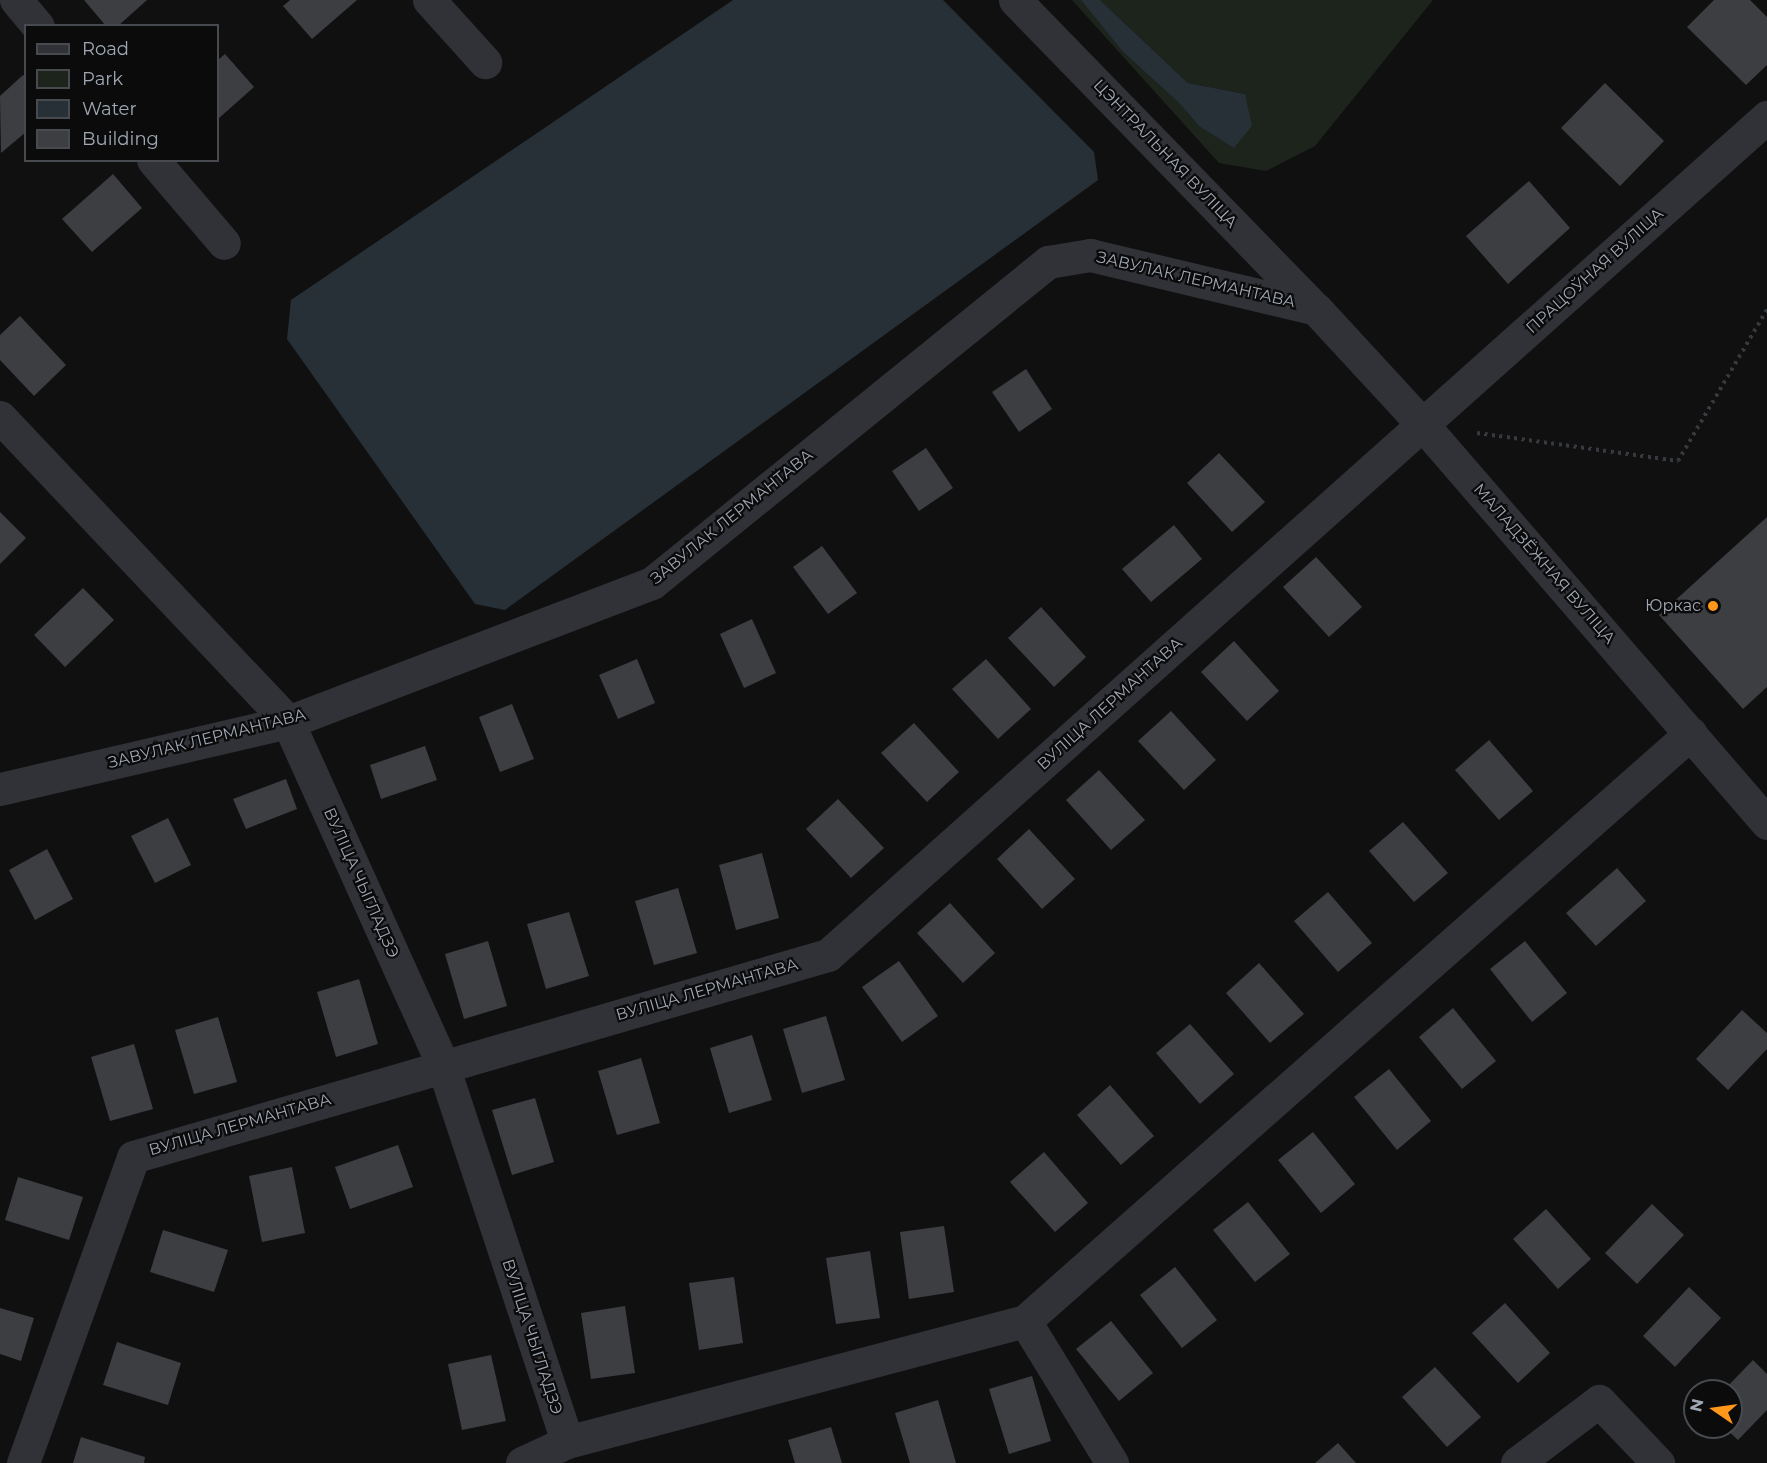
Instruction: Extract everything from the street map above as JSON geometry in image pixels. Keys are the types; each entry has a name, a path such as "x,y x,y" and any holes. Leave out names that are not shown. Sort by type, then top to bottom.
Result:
{"street":[{"path":"16,0 36,24"},
{"path":"429,0 486,62"},
{"name":"ЦЭНТРАЛЬНАЯ ВУЛІЦА","path":"1015,0 1316,309"},
{"name":"ПРАЦОЎНАЯ ВУЛІЦА","path":"1423,425 1767,117"},
{"path":"155,162 224,243"},
{"name":"ЗАВУЛАК ЛЕРМАНТАВА","path":"0,789 288,722 652,583 1048,262 1090,255 1316,309"},
{"name":"МАЛАДЗЁЖНАЯ ВУЛІЦА","path":"1316,309 1423,425 1692,733 1767,823"},
{"name":"ВУЛІЦА ЧЫГЛАДЗЭ","path":"0,417 288,722 443,1066 567,1442"},
{"name":"ВУЛІЦА ЛЕРМАНТАВА","path":"23,1463 134,1157 828,956 1423,425"},
{"path":"522,1463 567,1442 1025,1321 1692,733"},
{"path":"1025,1321 1112,1463"},
{"path":"1516,1463 1599,1401 1658,1463"}],"path":[{"path":"1423,425 1678,461 1767,310"}],"green space":[{"path":"1072,0 1081,0 1122,51 1179,103 1199,126 1245,94 1188,83 1100,0 1433,0 1315,146 1266,171 1219,163"}],"water":[{"path":"733,0 943,0 1094,152 1098,180 505,610 475,604 287,339 291,300"},
{"path":"1081,0 1100,0 1188,83 1245,94 1252,126 1234,148 1199,126 1179,103 1122,51"}],"building":[{"path":"84,0 147,0 120,24 104,24"},
{"path":"290,0 357,0 312,39 283,6"},
{"path":"1714,0 1750,0 1767,17 1767,65 1746,85 1687,27"},
{"path":"225,54 254,87 219,118 219,59"},
{"path":"24,76 24,134 1,153 0,96"},
{"path":"1605,83 1664,141 1620,186 1561,128"},
{"path":"113,174 142,208 92,252 62,219"},
{"path":"1529,181 1570,228 1508,284 1466,236"},
{"path":"20,316 66,365 34,396 0,360 0,335"},
{"path":"1026,369 1052,409 1019,432 992,392"},
{"path":"926,448 953,488 919,511 892,471"},
{"path":"1219,453 1265,502 1232,532 1187,483"},
{"path":"0,512 26,538 0,564"},
{"path":"1767,517 1767,687 1743,709 1659,615"},
{"path":"1174,525 1202,559 1151,602 1122,569"},
{"path":"822,546 857,593 828,614 793,567"},
{"path":"1316,557 1362,607 1329,637 1283,587"},
{"path":"83,588 114,620 65,667 34,635"},
{"path":"1041,607 1086,657 1054,687 1008,638"},
{"path":"752,619 776,673 744,688 720,634"},
{"path":"1234,641 1279,691 1247,721 1201,672"},
{"path":"637,659 655,703 618,719 599,675"},
{"path":"986,659 1031,709 998,739 952,689"},
{"path":"512,704 534,759 500,772 479,717"},
{"path":"1171,711 1216,760 1184,790 1138,741"},
{"path":"914,723 959,772 927,802 881,753"},
{"path":"1489,740 1533,791 1499,820 1455,770"},
{"path":"425,746 437,780 381,799 370,765"},
{"path":"1099,770 1145,820 1111,850 1066,800"},
{"path":"286,779 297,809 246,829 233,799"},
{"path":"838,799 884,848 851,878 806,829"},
{"path":"168,818 191,865 155,883 131,836"},
{"path":"1403,822 1448,873 1414,902 1369,851"},
{"path":"1029,829 1075,879 1042,909 997,859"},
{"path":"47,849 73,899 35,920 9,870"},
{"path":"762,853 779,918 736,930 719,865"},
{"path":"1617,868 1646,901 1596,946 1566,913"},
{"path":"678,888 697,953 654,965 635,901"},
{"path":"1328,892 1372,943 1338,972 1294,921"},
{"path":"950,903 995,953 963,983 917,933"},
{"path":"569,912 589,976 546,989 527,924"},
{"path":"488,941 507,1006 464,1019 445,954"},
{"path":"1525,941 1567,993 1532,1022 1490,969"},
{"path":"899,961 938,1016 902,1042 862,987"},
{"path":"1259,963 1304,1014 1270,1043 1226,993"},
{"path":"359,979 378,1044 336,1057 317,992"},
{"path":"1453,1008 1496,1061 1462,1089 1419,1037"},
{"path":"1742,1010 1767,1033 1767,1049 1728,1090 1696,1059"},
{"path":"826,1016 845,1080 802,1093 783,1029"},
{"path":"218,1017 237,1082 194,1094 175,1030"},
{"path":"1190,1024 1234,1074 1200,1104 1156,1053"},
{"path":"752,1035 772,1100 729,1113 710,1048"},
{"path":"134,1044 153,1109 110,1121 91,1057"},
{"path":"641,1058 660,1123 617,1135 598,1071"},
{"path":"1389,1069 1431,1121 1397,1150 1354,1097"},
{"path":"1110,1085 1154,1136 1121,1165 1077,1115"},
{"path":"535,1098 554,1162 512,1175 492,1110"},
{"path":"1313,1132 1355,1184 1321,1213 1278,1160"},
{"path":"398,1145 413,1187 350,1209 335,1167"},
{"path":"1044,1152 1088,1203 1055,1232 1010,1182"},
{"path":"292,1167 305,1233 262,1242 249,1176"},
{"path":"18,1177 83,1197 69,1240 5,1220"},
{"path":"1248,1202 1290,1254 1255,1282 1213,1230"},
{"path":"1652,1204 1684,1235 1637,1284 1605,1253"},
{"path":"1546,1209 1591,1259 1558,1289 1513,1239"},
{"path":"944,1226 954,1292 909,1299 900,1232"},
{"path":"163,1230 228,1250 214,1292 150,1272"},
{"path":"870,1251 880,1318 836,1324 826,1258"},
{"path":"1175,1267 1217,1320 1182,1348 1140,1295"},
{"path":"734,1277 743,1343 699,1350 689,1283"},
{"path":"1689,1287 1721,1318 1675,1367 1643,1336"},
{"path":"1505,1303 1550,1353 1518,1383 1472,1333"},
{"path":"625,1306 635,1373 591,1379 581,1313"},
{"path":"0,1308 34,1318 21,1361 0,1354"},
{"path":"1111,1321 1153,1373 1119,1401 1076,1349"},
{"path":"117,1342 181,1363 168,1405 103,1385"},
{"path":"491,1355 506,1421 462,1430 448,1364"},
{"path":"1753,1360 1767,1374 1767,1410 1743,1435 1743,1379 1735,1379"},
{"path":"1435,1367 1481,1417 1447,1447 1402,1397"},
{"path":"1032,1376 1051,1441 1009,1454 989,1389"},
{"path":"938,1400 956,1463 910,1463 895,1413"},
{"path":"831,1427 842,1463 795,1463 788,1440"},
{"path":"81,1437 145,1457 144,1463 73,1463"},
{"path":"1338,1443 1356,1463 1315,1463"}],"place":[{"name":"Юркас","path":"1713,606"}]}
